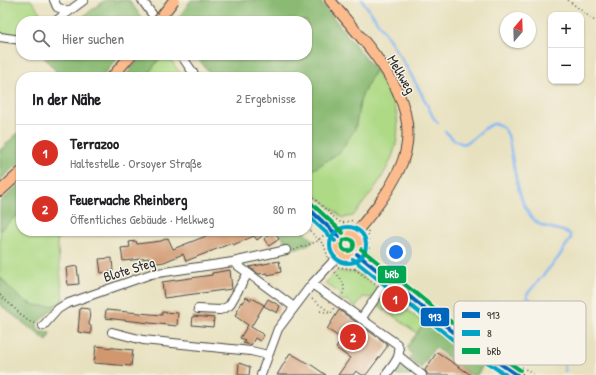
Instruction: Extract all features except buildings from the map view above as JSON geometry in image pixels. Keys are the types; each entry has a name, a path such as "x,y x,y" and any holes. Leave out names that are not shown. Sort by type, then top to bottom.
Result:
{"main road":[{"path":"161,16 174,0"},
{"name":"Melkweg","path":"330,0 388,72 399,92 406,114 408,132 406,150 400,168 375,210 354,235"},
{"path":"116,72 127,60"},
{"path":"0,191 16,177"},
{"path":"346,233 354,235 360,244 357,254 349,258 340,254 336,248 339,237 346,233"},
{"path":"357,254 454,332"}],"street":[{"path":"54,0 57,7 68,12"},
{"path":"142,0 153,16"},
{"path":"63,16 80,1"},
{"path":"0,37 16,39"},
{"path":"184,60 193,72"},
{"path":"312,212 339,237"},
{"name":"Blote Steg","path":"43,326 53,314 66,304 144,276 233,262 286,250"},
{"path":"261,375 278,329 312,284 340,254"},
{"path":"233,262 294,307"},
{"path":"198,309 220,310 229,306 248,273"},
{"path":"361,319 388,280"},
{"path":"312,284 397,344 399,348 399,356 386,375"},
{"path":"112,332 143,340 251,351 268,355"},
{"path":"399,356 422,375"}],"path":[{"path":"568,0 596,22"},
{"path":"312,197 337,220"},
{"path":"286,250 302,248 319,240 312,233"},
{"path":"372,254 377,259"},
{"path":"355,269 381,289"},
{"path":"331,313 343,294 344,286 342,281 334,272"},
{"path":"0,295 28,320 43,326"},
{"path":"310,298 331,313"},
{"path":"320,311 331,313"},
{"path":"518,370 535,375"}],"green space":[{"path":"0,0 31,0 42,16 16,16 16,36 0,34"},
{"path":"105,0 129,0 140,16 84,16"},
{"path":"191,0 319,0 375,70 361,97 355,129 340,152 312,169 312,72 209,72 199,60 312,60 312,16 180,16"},
{"path":"46,60 116,60 106,72 57,72"},
{"path":"139,60 158,60 150,72 128,72"},
{"path":"158,60 171,60 179,72 150,72"},
{"path":"375,70 395,106 398,127 396,141 393,155 380,181 353,216 343,218 312,192 312,169 316,168 355,129 361,97"},
{"path":"16,135 16,166 0,180 0,150"},
{"path":"16,188 16,216 0,230 0,202"},
{"path":"16,216 16,236 62,236 57,239 63,300 53,306 47,307 30,304 14,294 0,277 0,230"},
{"path":"282,236 309,236 314,241 303,247 291,249"},
{"path":"337,271 358,273 379,289 372,298 363,297 356,307 347,300 342,301 338,299 341,294 325,283"},
{"path":"0,277 13,291 31,304 39,306 58,305 37,323 37,328 40,332 50,333 47,341 0,305"},
{"path":"383,292 424,323 417,333 375,303"},
{"path":"424,323 454,344 454,362 435,347 421,368 409,359 412,355 407,347"},
{"path":"458,365 483,365 477,375 471,375"},
{"path":"404,367 416,375 390,375 393,370 399,371"}],"waterway":[{"path":"362,0 400,57 433,117 438,123"},
{"path":"445,131 454,140 463,144 491,124 497,124 502,127 508,135 517,184 526,209 541,225 570,234 571,238 558,258 527,294 528,298 532,301"},
{"path":"565,365 565,371"}],"transit line":[{"name":"bRb","path":"312,204 343,233"},
{"name":"913","path":"312,212 339,237"},
{"name":"8","path":"312,220 335,241"},
{"name":"8","path":"352,227 361,232 365,238 366,245 365,252 361,258 352,263 344,263 335,258 331,252 330,241 335,232 341,228 352,227"},
{"name":"bRb","path":"346,239 350,239 354,245 350,251 346,251 342,247 342,243 346,239"},
{"name":"bRb","path":"361,249 454,324"},
{"name":"913","path":"357,254 454,332"},
{"name":"8","path":"353,259 454,340"},
{"name":"8","path":"491,365 506,375"},
{"name":"913","path":"502,365 517,375"},
{"name":"bRb","path":"513,365 520,370"}],"place":[{"name":"Terrazoo","path":"395,299"},
{"name":"Feuerwache Rheinberg","path":"353,337"}]}
